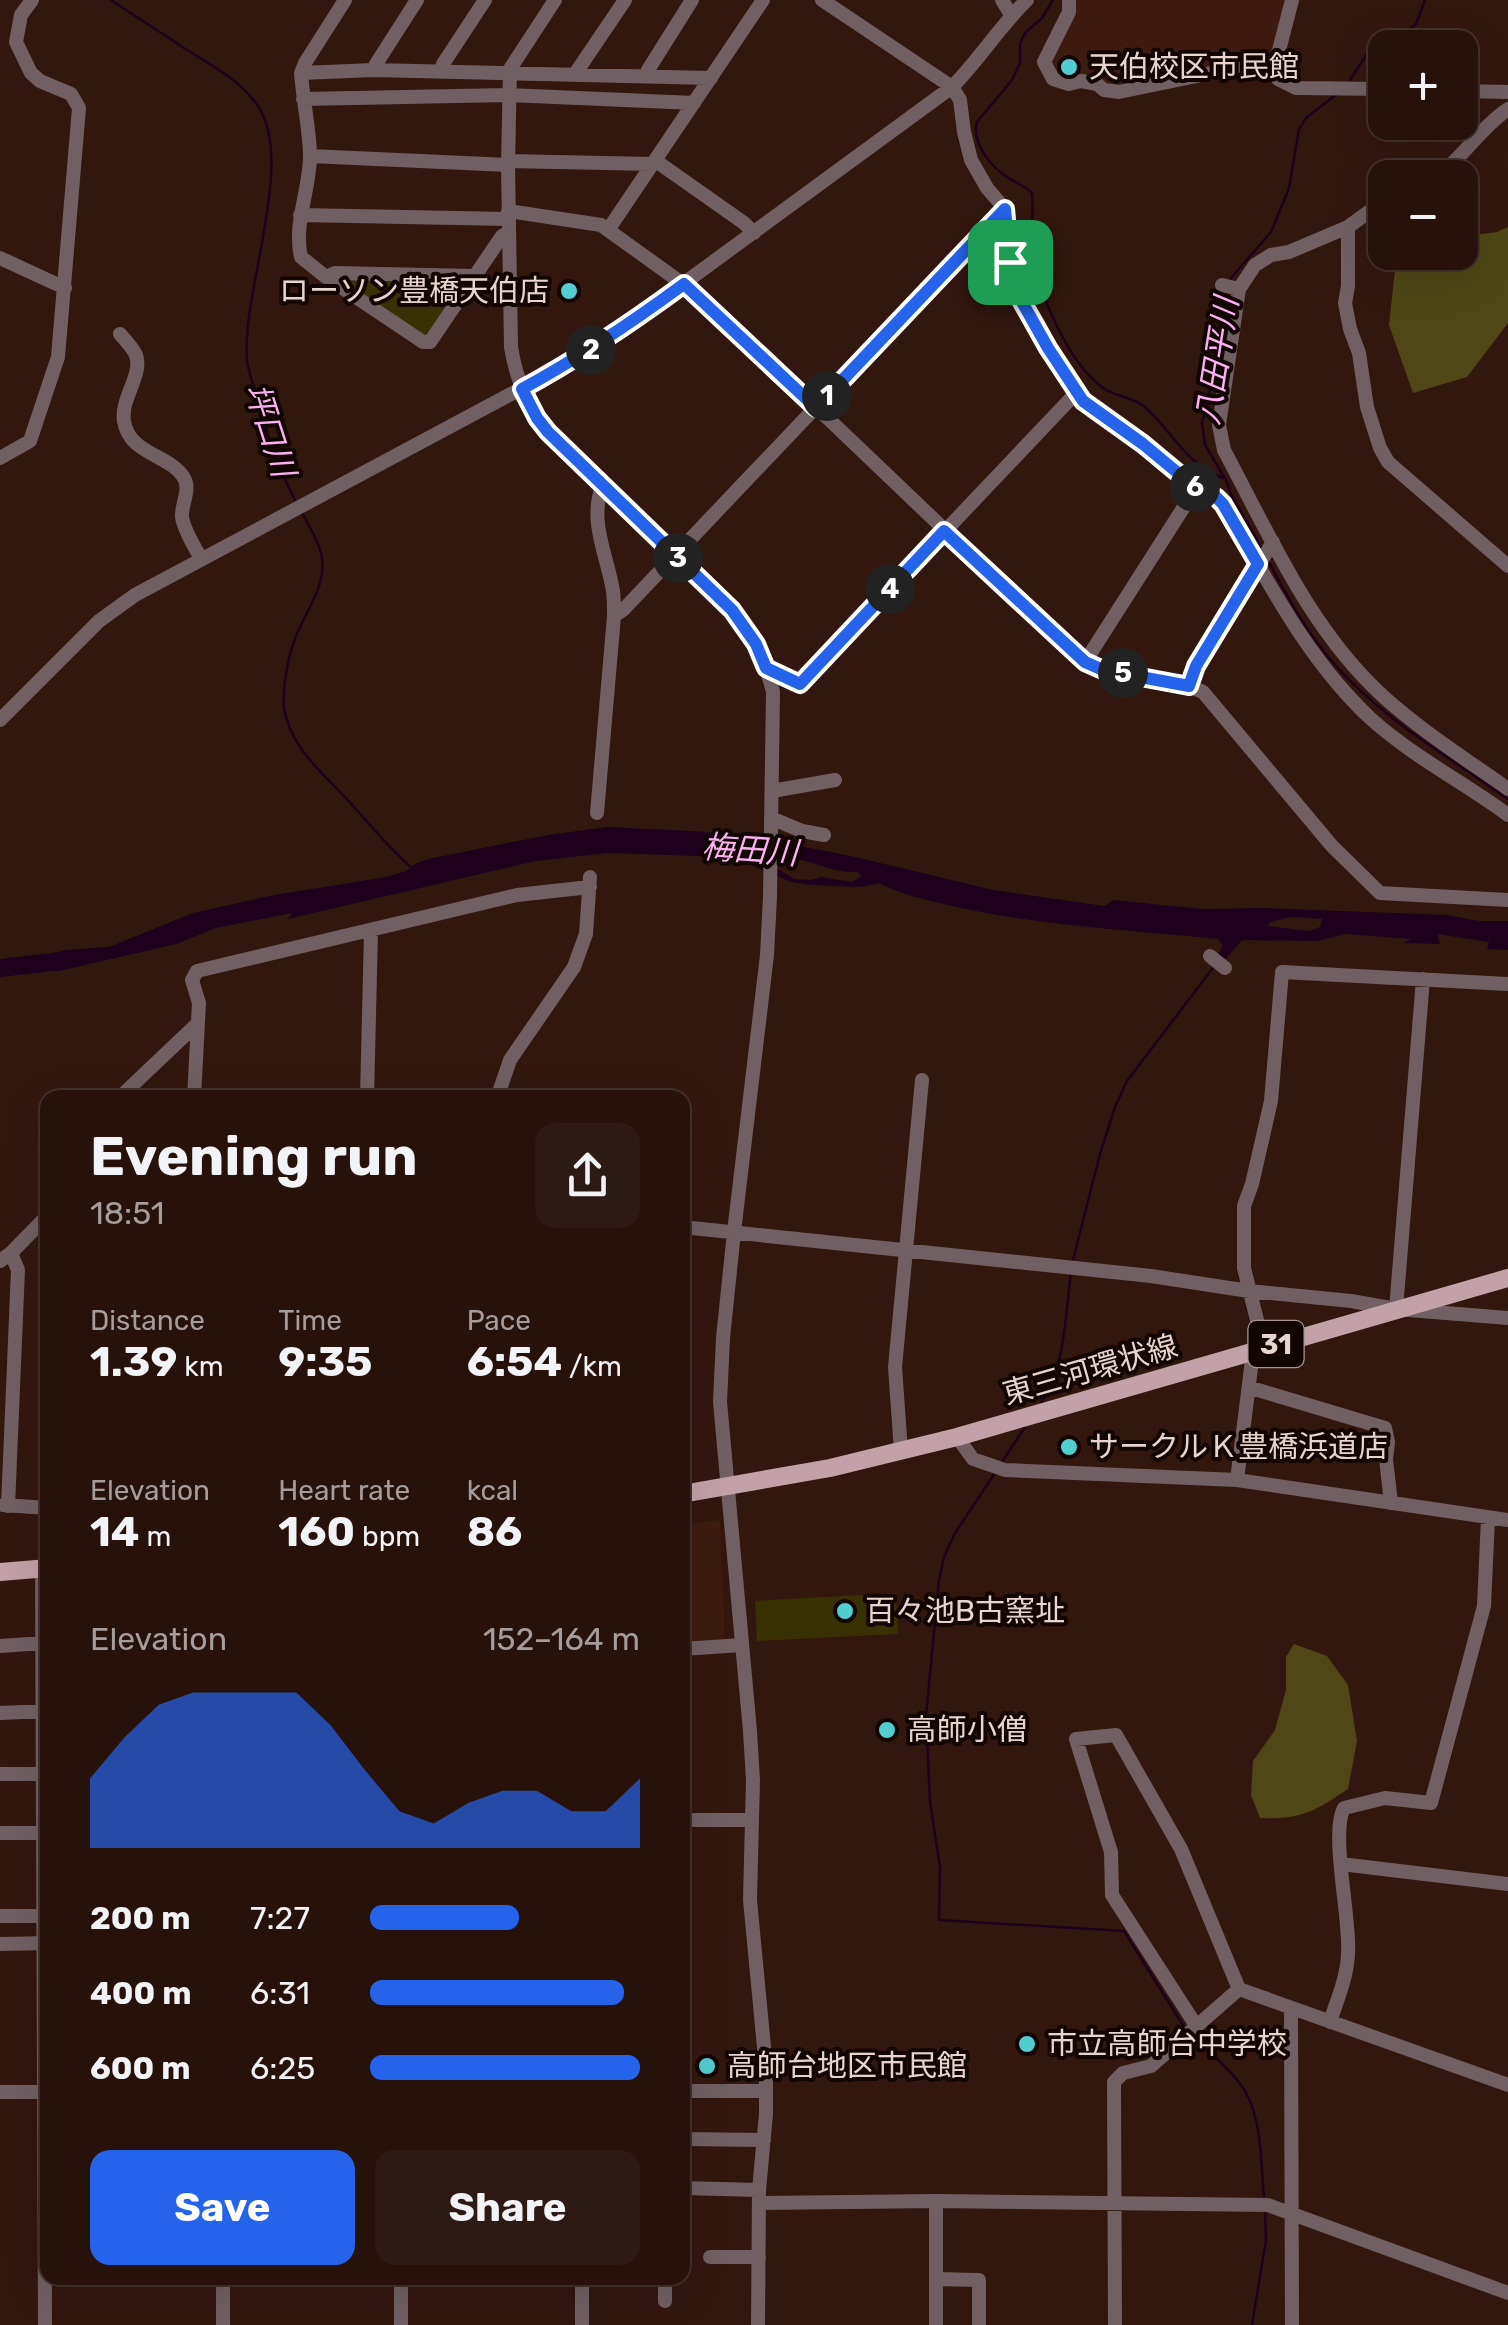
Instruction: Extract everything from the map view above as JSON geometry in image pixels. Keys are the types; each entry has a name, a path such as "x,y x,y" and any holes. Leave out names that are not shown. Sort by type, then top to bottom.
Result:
{"main road":[{"name":"東三河環状線","path":"690,1493 901,1452 1508,1278"},
{"path":"0,1572 40,1569"}],"street":[{"path":"0,458 30,442 58,357 79,108 71,94 31,73 16,42 21,16 32,0"},
{"path":"345,0 301,73 310,156 300,215 300,257 423,342 430,342 502,236 508,221"},
{"path":"374,70 418,0"},
{"path":"441,72 486,0"},
{"path":"555,0 510,69 508,221 514,368 537,418 548,432 743,624 766,668 774,710 767,956 720,1387 751,1748 750,1900 764,2032 766,2091 759,2196 758,2325"},
{"path":"576,74 624,0"},
{"path":"646,76 692,0"},
{"path":"608,230 763,0"},
{"path":"822,0 952,87 960,100 970,160 986,188 1005,209 1017,293 1076,393 1196,488 1223,504 1292,622 1320,665 1344,692 1415,752 1508,815"},
{"path":"1002,0 1011,16"},
{"path":"0,720 99,621 134,595 569,364 616,333 952,87 1026,0"},
{"path":"1068,0 1069,12 1044,62 1052,79 1097,84 1104,90 1118,92 1276,62"},
{"path":"1292,0 1276,62 1278,79 1296,88 1368,90"},
{"path":"301,73 374,70 712,78"},
{"path":"1478,91 1508,92"},
{"path":"303,99 508,95 694,103"},
{"path":"1457,160 1491,121 1508,109"},
{"path":"310,156 654,163 754,233"},
{"path":"614,616 1005,209"},
{"path":"1368,212 1348,227 1290,252 1270,256 1255,265 1239,289 1218,425 1220,437 1316,619 1360,674 1419,726 1508,789"},
{"path":"300,215 601,225 684,284 1085,662 1103,670 1203,692 1332,846 1380,893 1508,900"},
{"path":"1348,227 1345,302 1380,448 1388,462 1508,566"},
{"path":"0,258 65,288"},
{"path":"326,277 335,273 474,276"},
{"path":"1222,285 1239,289"},
{"path":"120,334 138,363 124,405 127,432 186,480 184,526 202,560"},
{"path":"766,668 800,684 1076,393"},
{"path":"596,814 614,616 612,590 596,528 603,484"},
{"path":"1085,662 1196,488"},
{"path":"1189,686 1196,666 1273,542"},
{"path":"772,790 835,780"},
{"path":"771,818 824,835"},
{"path":"194,1090 199,1003 192,980 197,971 517,894 590,882 586,934 574,967 510,1060 500,1090"},
{"path":"367,1090 371,931"},
{"path":"1210,956 1225,968"},
{"path":"1238,1480 1256,1350 1256,1320 1244,1268 1244,1206 1270,1100 1282,972 1508,984"},
{"path":"1396,1310 1424,980"},
{"path":"127,1090 198,1023"},
{"path":"901,1452 896,1367 922,1080"},
{"path":"40,1223 6,1257 18,1270 4,1505 40,1507"},
{"path":"690,1227 1151,1276 1396,1310 1508,1318"},
{"path":"1249,1390 1385,1428 1390,1504"},
{"path":"957,1437 973,1459 1005,1470 1238,1480 1508,1520"},
{"path":"1330,2022 1345,1979 1349,1952 1340,1816 1344,1808 1385,1798 1431,1803 1484,1606 1488,1518"},
{"path":"0,1646 40,1643"},
{"path":"690,1648 742,1645"},
{"path":"0,1713 40,1711"},
{"path":"1192,2032 1112,1895 1111,1852 1076,1740 1116,1735 1180,1850 1239,1989 1508,2085"},
{"path":"0,1774 40,1774"},
{"path":"690,1820 752,1820"},
{"path":"0,1833 40,1833"},
{"path":"1341,1864 1508,1884"},
{"path":"0,1916 40,1916"},
{"path":"0,1944 40,1943"},
{"path":"1114,2325 1114,2082 1123,2073 1152,2066 1239,1989"},
{"path":"1291,2008 1292,2325"},
{"path":"690,2090 766,2091"},
{"path":"0,2092 40,2092"},
{"path":"690,2139 764,2140"},
{"path":"690,2189 759,2196 936,2201 1268,2205 1508,2293"},
{"path":"936,2201 936,2325"},
{"path":"710,2257 758,2257"},
{"path":"936,2279 979,2280 980,2325"},
{"path":"45,2285 45,2325"},
{"path":"223,2285 223,2325"},
{"path":"401,2285 401,2325"},
{"path":"582,2285 582,2325"},
{"path":"665,2285 665,2301"}],"shaded area":[{"path":"1075,0 1285,0 1272,57 1116,88 1105,82 1064,81 1048,64"},
{"path":"1508,227 1508,323 1467,377 1413,393 1389,325 1395,270 1478,270 1478,235"},
{"path":"339,279 463,281 426,337"},
{"path":"720,1520 725,1641 690,1644 690,1524"},
{"path":"896,1593 898,1634 757,1641 755,1601"},
{"path":"1294,1644 1327,1656 1348,1685 1357,1741 1348,1789 1307,1812 1260,1818 1251,1795 1253,1761 1275,1730 1286,1690 1286,1657"}],"water":[{"path":"607,827 710,832 851,856 993,890 1104,906 1114,900 1201,909 1447,915 1508,921 1508,950 1487,949 1489,942 1437,934 1440,944 1344,934 1318,941 1242,940 1224,961 1217,956 1223,946 1218,939 985,913 924,899 879,883 861,887 809,885 791,882 749,864 699,856 608,853 536,861 288,919 292,913 216,928 176,944 59,971 42,971 39,956 109,947 193,913 386,877 428,859","holes":["785,857 857,872 862,876 852,882 821,877 794,879 766,861","1291,917 1322,919 1322,920 1320,927 1310,931 1267,926"]}],"waterway":[{"name":"坪口川","path":"111,0 235,82 258,106 268,130 270,193 247,332 247,360 273,448 297,504"},
{"path":"1053,0 1042,18 1025,33 1020,44 1020,63 1012,80 977,122 977,139 996,169 1032,193 1032,247 1037,272 1049,309 1078,362 1103,388 1145,407 1188,455 1223,478"},
{"name":"八田平川","path":"1350,80 1376,40 1416,24 1425,0"},
{"name":"八田平川","path":"1229,282 1271,232 1289,188 1299,129 1307,117 1337,94"},
{"name":"八田平川","path":"1227,290 1202,422 1205,445 1262,549"},
{"name":"坪口川","path":"301,511 323,564 319,586 288,664 284,701 288,723 312,762 412,868"},
{"path":"1268,561 1313,637 1350,681 1415,735 1508,799"},
{"name":"梅田川","path":"0,968 61,961"},
{"path":"1072,1264 1100,1154 1127,1081 1215,965"},
{"path":"1041,1403 1060,1356 1071,1272"},
{"path":"1002,1462 1025,1427"},
{"path":"995,1473 955,1533 939,1580 926,1716 930,1802 940,1867 939,1920 1124,1931 1184,2027"},
{"path":"1193,2036 1228,2069 1252,2106 1264,2196"},
{"path":"1252,2325 1266,2240 1265,2213"}],"place":[{"name":"天伯校区市民館","path":"1069,67"},
{"name":"ローソン豊橋天伯店","path":"569,291"},
{"name":"サークルＫ豊橋浜道店","path":"1069,1447"},
{"name":"百々池B古窯址","path":"845,1611"},
{"name":"高師小僧","path":"887,1730"},
{"name":"市立高師台中学校","path":"1027,2044"},
{"name":"高師台地区市民館","path":"707,2066"}],"route":[{"path":"1005,209 1010,262 1017,293 1076,393 1196,488 1216,497 1258,564 1196,666 1189,686 1103,670 1085,662 944,531 800,684 766,668 756,644 732,610 548,432 522,389 569,364 684,284 816,408 1005,209"}]}
